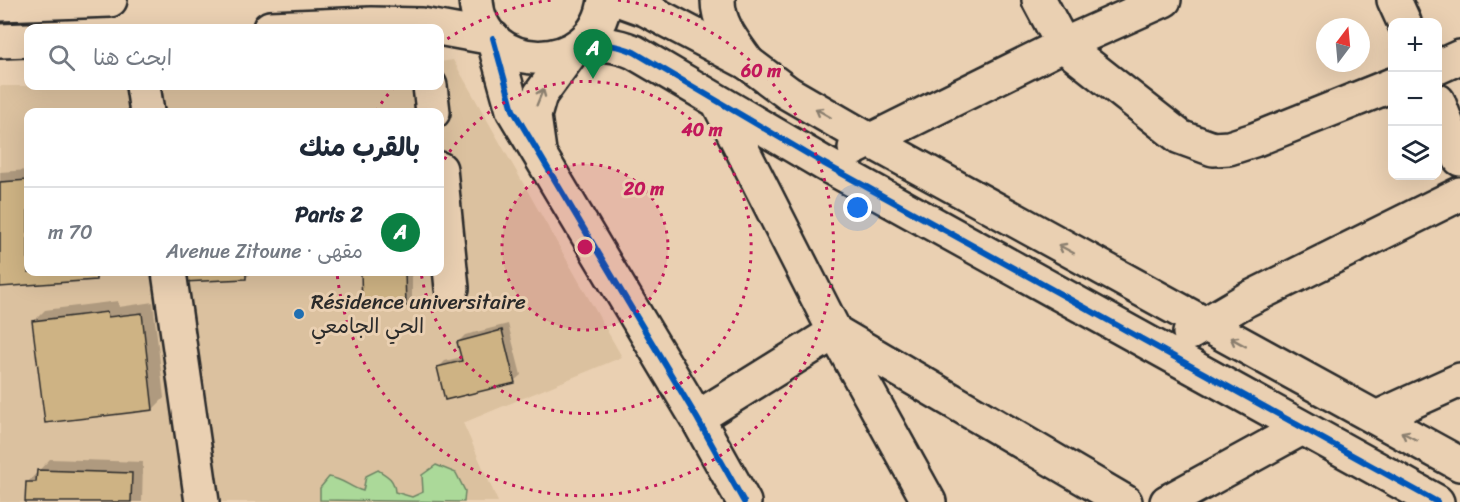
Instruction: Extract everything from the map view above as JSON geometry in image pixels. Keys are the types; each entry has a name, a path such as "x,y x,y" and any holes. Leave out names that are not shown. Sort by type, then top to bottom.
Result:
{"street":[{"path":"0,4 110,0"},
{"path":"476,0 482,23 493,38 510,51 530,58 552,58 576,48 598,43 626,48 823,163 1163,353 1437,502"},
{"path":"539,152 534,116 540,96 576,48 599,23 605,0"},
{"path":"620,0 645,9 748,63 788,93 871,141 1460,464"},
{"path":"718,0 719,15 725,31 748,63"},
{"path":"1039,0 1063,45 1180,137 1213,149 1228,148 1254,140 1388,88"},
{"path":"823,163 1063,45 1164,0"},
{"path":"1394,0 1402,18"},
{"path":"444,30 493,38"},
{"path":"493,38 513,110 697,418 744,502"},
{"path":"0,41 24,40"},
{"path":"1442,65 1460,57"},
{"path":"144,90 146,108"},
{"path":"430,90 433,108"},
{"path":"718,102 835,332 929,502"},
{"path":"1442,114 1460,159"},
{"path":"1163,353 1203,323 1460,194"},
{"path":"444,209 452,288"},
{"path":"170,276 202,502"},
{"path":"697,418 835,332"},
{"path":"835,332 1125,502"},
{"path":"1376,418 1460,380"},
{"path":"1167,502 1302,428"}],"shaded area":[{"name":"Résidence universitaire الحي الجامعي","path":"453,60 622,357 463,423 498,502 0,502 0,86 24,86 24,90 444,90 444,61"}],"green space":[{"path":"436,465 456,473 465,491 464,502 320,500 320,488 329,477 363,491 366,476 378,470 390,478 395,492 412,497 423,492 422,475"}],"building":[{"path":"24,180 24,276 96,276 96,280 0,287 0,182"},
{"path":"183,276 246,276 246,279 183,282"},
{"path":"361,276 405,276 406,306 362,307"},
{"path":"107,312 108,317 142,313 153,410 45,423 32,321"},
{"path":"502,330 515,383 445,400 437,367 462,361 457,342"},
{"path":"37,470 132,473 131,502 25,502 26,482 36,482"}],"cycle path":[{"path":"493,38 513,110 697,418 744,502"},
{"path":"580,46 607,45 634,52 823,163 1437,502"}],"place":[{"name":"Paris 2","path":"593,79"},
{"name":"Résidence universitaire الحي الجامعي","path":"299,314"}]}
